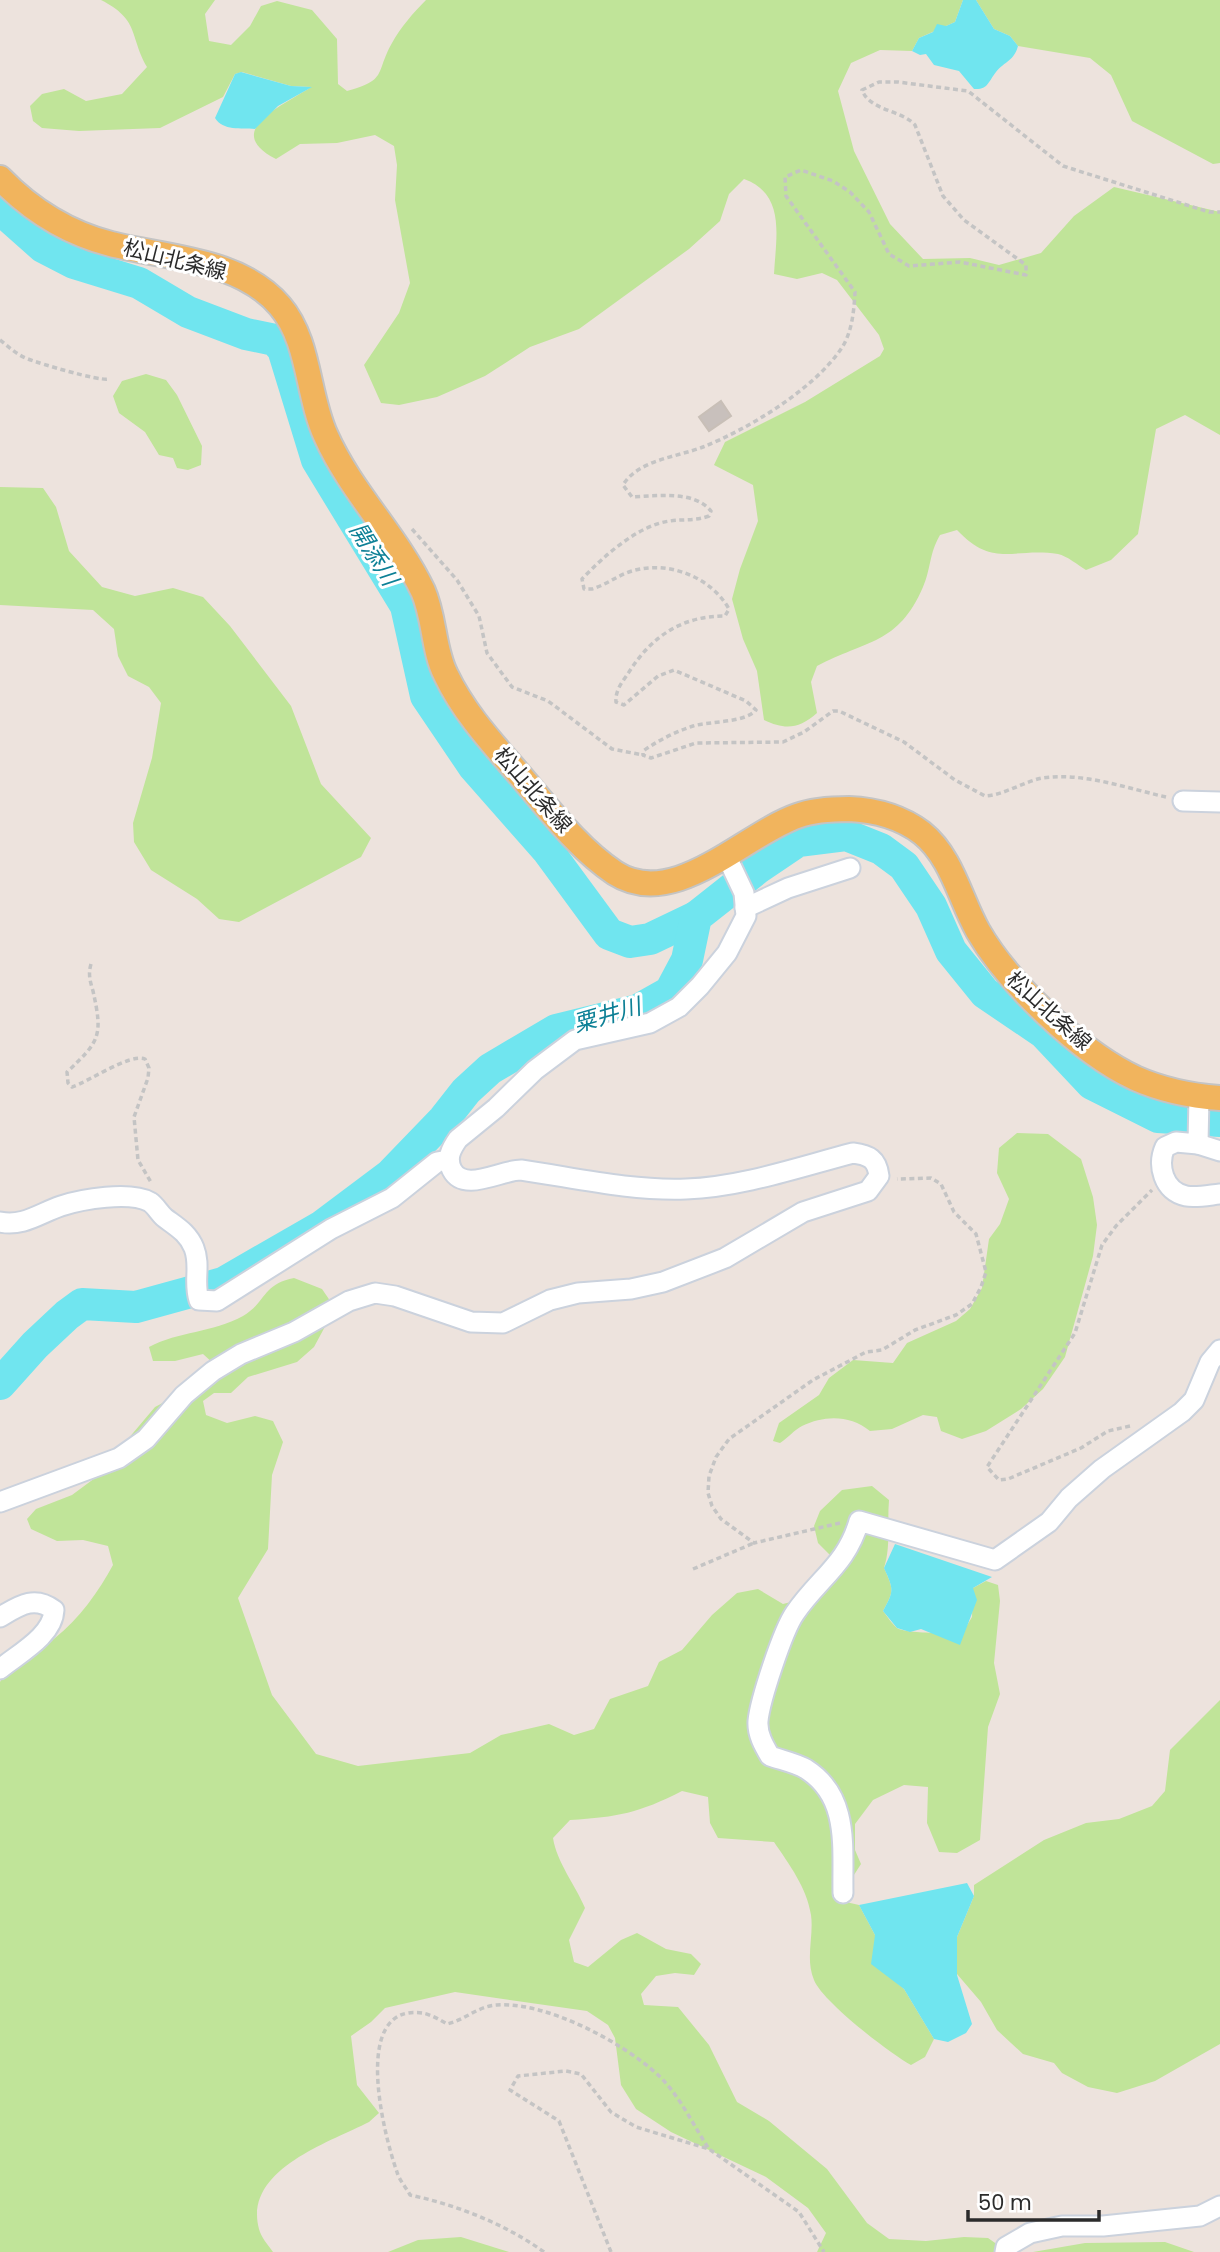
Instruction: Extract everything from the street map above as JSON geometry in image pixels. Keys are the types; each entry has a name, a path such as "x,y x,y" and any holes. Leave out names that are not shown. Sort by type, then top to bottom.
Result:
{"main road":[{"name":"松山北条線","path":"0,178 28,206 66,228 107,243 246,277 279,304 298,333 318,419 336,460 425,594 443,670 461,703 563,827 591,855 620,876 647,886 730,862 772,827 801,814 833,809 865,809 895,817 923,834 946,861 975,926 992,954 1010,979 1034,1002 1113,1066 1139,1080 1206,1102"}],"street":[{"path":"1183,801 1220,802"},
{"path":"0,1502 119,1458 146,1439 184,1395 213,1371 241,1354 294,1332 349,1301 375,1293 395,1296 471,1322 486,1325 503,1322 578,1293 631,1289 697,1270 725,1258 803,1212 868,1191 879,1176 875,1162 868,1155 853,1153 723,1185 686,1189 618,1187 521,1170 506,1170 472,1181 459,1178 448,1160 450,1149 458,1139 496,1108 535,1070 575,1040 650,1023 679,1007 727,953 743,925 744,900 730,862"},
{"path":"744,900 850,868"},
{"path":"1198,1141 1206,1102"},
{"path":"1220,1152 1198,1141 1176,1142 1165,1147 1161,1157 1165,1180 1175,1191 1186,1196 1220,1194"},
{"path":"0,1222 23,1222 62,1205 114,1196 129,1196 152,1203 162,1216 189,1237 199,1270 199,1300 217,1301 331,1229 391,1198 437,1162 448,1160"},
{"path":"843,1893 842,1816 833,1796 806,1769 770,1756 760,1737 758,1721 774,1665 793,1615 846,1555 859,1521 995,1560 1049,1522 1069,1498 1102,1469 1134,1448 1194,1400 1210,1362 1220,1350"},
{"path":"0,1617 26,1602 47,1604 54,1610 54,1619 33,1643 0,1669"},
{"path":"1005,2252 1006,2246 1030,2233 1062,2225 1103,2227 1200,2216 1220,2206"}],"path":[{"path":"643,755 651,745 674,733 713,721 745,717 756,710 746,701 674,670 658,676 624,705 616,702 621,683 637,659 656,639 696,617 725,616 729,609 713,590 677,569 649,568 632,571 592,589 584,589 582,579 640,532 669,521 703,518 711,511 706,505 690,499 632,497 623,485 630,473 704,447 773,410 826,366 847,337 855,292 851,282 791,205 783,186 785,177 801,170 834,181 850,192 869,212 889,254 909,266 960,261 1022,276 1028,269 964,220 943,196 933,178 920,135 909,118 866,99 862,90 879,82 898,82 968,92 1063,166 1209,212 1220,212"},
{"path":"0,340 27,359 70,369 88,378 108,379"},
{"path":"407,523 457,580 479,616 487,653 512,687 548,701 612,749 651,758 696,743 783,742 804,732 833,711 839,711 904,742 955,780 985,796 1032,780 1072,777 1126,785 1183,801"},
{"path":"91,964 89,973 97,1011 98,1035 95,1044 66,1077 72,1087 130,1058 145,1059 149,1068 148,1079 134,1117 138,1160 152,1179 152,1203"},
{"path":"754,1544 721,1519 712,1506 708,1493 712,1466 729,1439 813,1380 866,1352 882,1350 915,1330 956,1315 972,1304 981,1287 986,1272 976,1234 954,1212 941,1184 931,1178 920,1180 879,1176"},
{"path":"1164,1423 1108,1431 1081,1448 1008,1479 999,1480 987,1467 1075,1333 1102,1245 1138,1201 1165,1180"},
{"path":"693,1569 754,1544 859,1521"},
{"path":"544,2252 480,2216 439,2201 410,2195 397,2174 376,2085 382,2034 392,2021 405,2014 424,2013 447,2024 498,2005 541,2011 576,2024 625,2049 657,2074 709,2149"},
{"path":"611,2252 563,2129 545,2109 510,2090 511,2083 518,2076 566,2071 580,2074 619,2118 636,2127 709,2149 799,2212 824,2252"}],"green space":[{"path":"101,0 215,0 205,14 209,41 231,45 250,26 261,6 277,1 312,10 337,39 338,84 347,91 375,79 396,37 426,0 963,0 955,22 919,38 912,51 880,50 851,63 838,91 854,151 890,224 923,259 970,258 999,265 1041,253 1074,216 1114,187 1220,212 1220,435 1185,415 1156,429 1138,534 1111,560 1086,570 1058,554 993,553 970,542 957,530 940,535 923,587 903,620 879,638 817,666 811,682 817,713 792,726 764,720 757,671 743,639 732,599 758,521 753,485 714,465 725,442 805,402 880,356 884,349 879,335 837,280 822,273 797,279 774,274 776,218 767,195 744,179 729,194 720,221 689,249 579,329 530,347 485,376 437,397 399,405 381,403 364,365 399,313 410,283 395,200 397,165 394,146 375,135 337,143 300,144 276,159 260,148 254,138 256,128 274,110 311,87 291,86 242,72 235,74 223,97 160,128 79,131 42,128 33,121 30,106 42,94 64,89 86,101 122,94 147,67 128,22 122,14"},
{"path":"976,0 1220,0 1220,163 1213,164 1132,121 1111,75 1090,58 1018,46 1010,36 994,29"},
{"path":"146,374 166,380 177,395 202,446 201,465 188,470 177,468 173,458 159,455 145,432 119,413 113,396 122,381"},
{"path":"0,487 43,488 56,507 69,551 102,587 135,596 173,588 203,597 230,626 291,706 321,784 371,838 361,857 239,922 219,919 197,899 151,870 134,842 133,823 152,758 161,703 149,687 128,676 118,656 114,629 93,610 0,605"},
{"path":"1017,1133 1048,1134 1081,1159 1093,1197 1097,1225 1093,1256 1065,1357 1043,1389 1021,1409 986,1431 962,1439 941,1431 937,1417 923,1415 892,1429 870,1431 846,1419 820,1420 799,1428 780,1443 773,1441 779,1423 819,1395 829,1378 853,1360 893,1363 907,1343 956,1321 970,1309 982,1288 989,1239 1000,1224 1009,1199 997,1173 999,1148"},
{"path":"294,1278 322,1289 335,1308 314,1347 297,1362 248,1377 231,1393 214,1393 203,1401 206,1415 227,1423 255,1416 273,1421 283,1442 272,1475 268,1549 238,1598 272,1695 316,1754 358,1766 470,1753 501,1735 549,1724 574,1735 594,1729 610,1699 648,1686 659,1662 682,1650 712,1615 737,1593 758,1589 783,1604 814,1596 833,1558 818,1543 814,1526 820,1511 842,1490 872,1486 889,1500 888,1543 884,1568 891,1590 883,1611 897,1628 918,1632 963,1632 972,1617 973,1588 986,1581 998,1585 1000,1601 994,1663 1000,1694 988,1727 980,1840 957,1853 939,1852 927,1823 928,1787 904,1785 873,1800 855,1824 855,1850 861,1864 852,1878 833,1880 832,1892 846,1902 859,1905 875,1935 890,1977 904,1989 934,2039 925,2057 911,2065 857,2026 820,1989 811,1972 812,1923 809,1905 797,1877 774,1842 718,1838 710,1823 708,1797 682,1791 628,1813 570,1820 553,1838 562,1865 585,1908 569,1940 574,1962 588,1967 621,1940 637,1933 666,1949 691,1954 701,1964 694,1975 675,1973 656,1976 641,1994 644,2005 678,2007 709,2045 737,2102 769,2121 827,2169 867,2223 889,2239 926,2241 964,2237 988,2238 1008,2252 817,2252 826,2233 808,2208 766,2177 671,2132 636,2109 621,2085 615,2038 608,2025 587,2011 455,1992 385,2008 351,2036 357,2085 379,2113 369,2122 293,2161 276,2175 264,2190 257,2208 259,2229 273,2252 0,2252 0,1682 11,1668 55,1638 72,1622 95,1595 113,1565 108,1546 83,1540 57,1541 31,1529 27,1519 36,1509 72,1495 95,1478 155,1407 174,1397 214,1364 203,1354 175,1361 153,1361 149,1347 231,1322 250,1311 270,1289"},
{"path":"1220,1700 1220,2044 1155,2081 1117,2093 1088,2087 1062,2073 1054,2063 1023,2054 997,2030 981,2002 957,1974 957,1937 974,1896 974,1885 1044,1840 1086,1823 1119,1819 1152,1806 1165,1791 1170,1750"},
{"path":"461,2237 509,2252 388,2252 418,2240"},
{"path":"1165,2242 1194,2252 1033,2252 1085,2243"}],"water":[{"path":"963,0 976,0 994,29 1010,36 1018,46 1012,58 996,72 987,85 979,89 974,89 959,71 934,65 926,54 920,55 912,51 919,38 933,32 937,24 946,26 955,22"},
{"path":"241,72 291,86 312,87 278,106 255,129 227,127 215,118 235,74"},
{"path":"895,1544 992,1577 973,1588 977,1600 960,1645 921,1629 910,1632 897,1628 883,1611 891,1590 884,1568"},
{"path":"967,1883 974,1896 957,1937 957,1975 972,2024 966,2033 948,2042 934,2039 904,1989 871,1964 875,1935 859,1905"}],"building":[{"path":"721,401 731,416 709,431 699,417"}],"waterway":[{"name":"開添川","path":"0,209 43,247 74,263 139,283 188,312 246,334 275,340 283,349 317,460 406,606 426,696 474,767 548,851 609,934 630,942 650,939 696,917"},
{"name":"粟井川","path":"0,1384 35,1345 82,1304 136,1307 223,1283 322,1226 390,1175 444,1119 466,1091 490,1069 556,1030 638,1010 670,992 687,960 696,917 758,868 798,841 846,835 881,849 904,866 931,906 951,951 985,993 1044,1033 1092,1084 1158,1117 1220,1121"}]}
